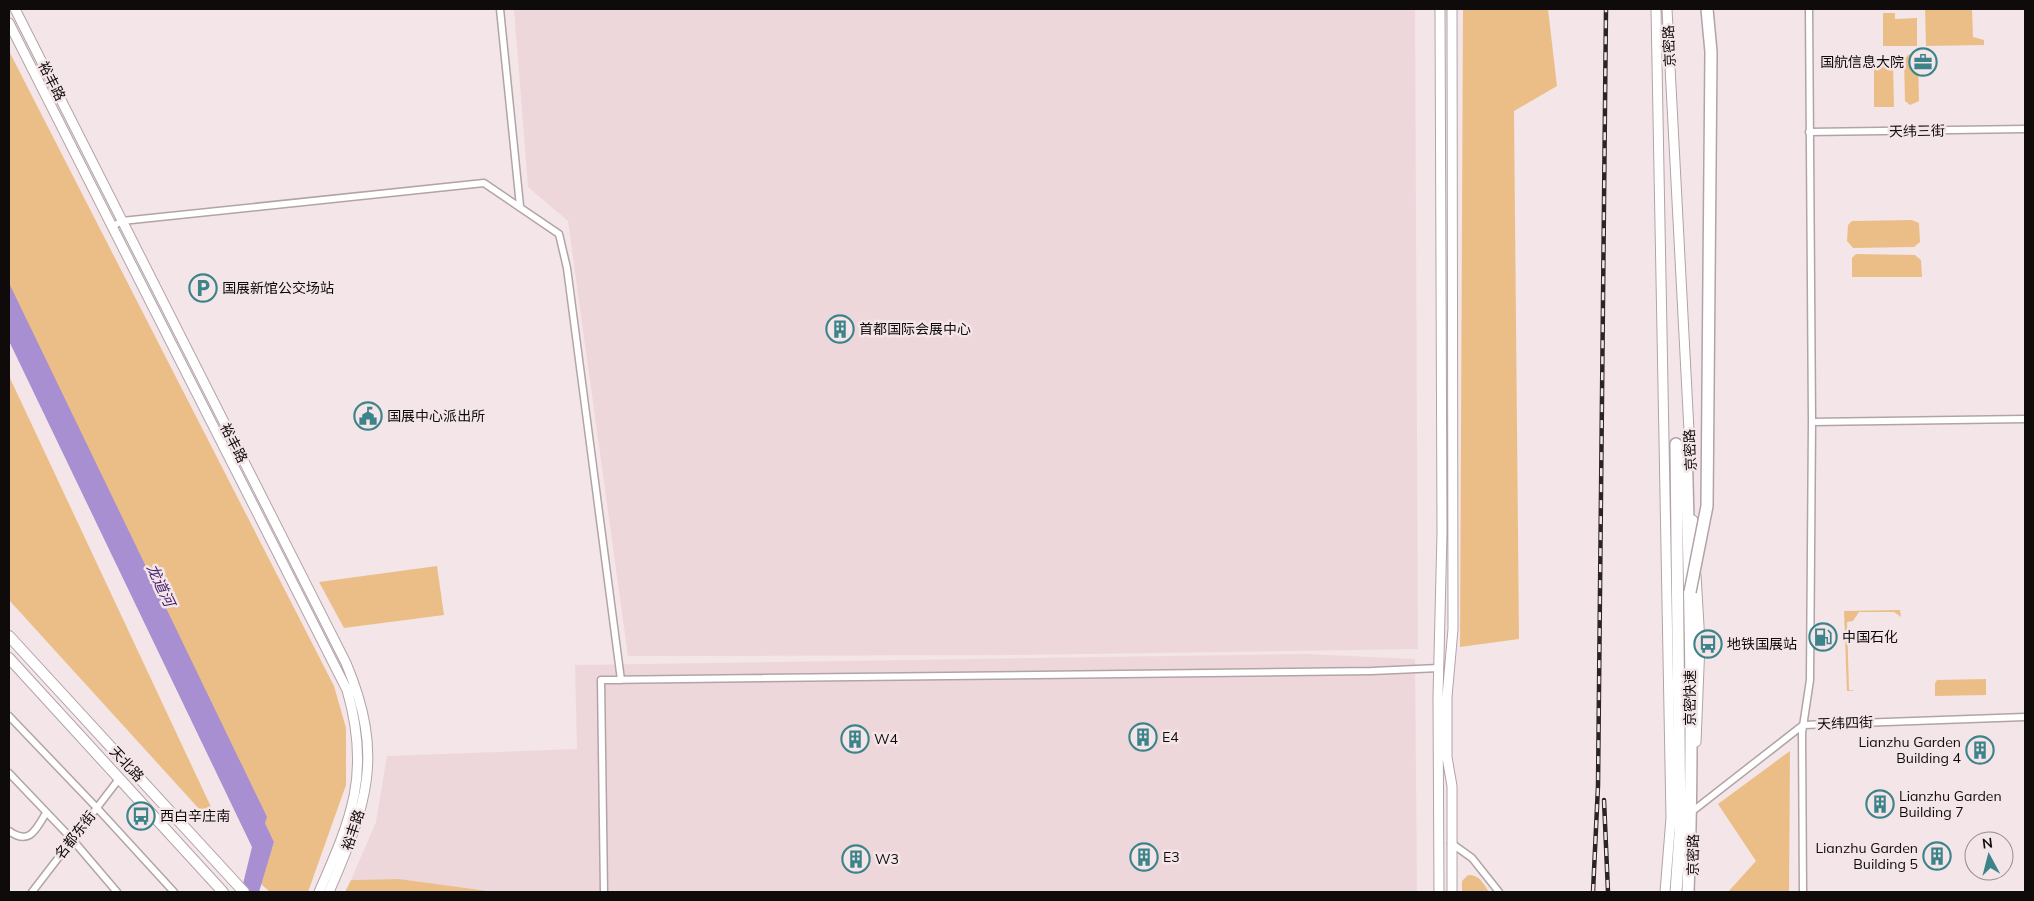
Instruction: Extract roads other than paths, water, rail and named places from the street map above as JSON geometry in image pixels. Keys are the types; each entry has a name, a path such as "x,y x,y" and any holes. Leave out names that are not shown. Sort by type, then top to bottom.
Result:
{"highway":[{"path":"1690,592 1707,506 1711,52 1707,9"},
{"name":"京密快速","path":"1676,892 1680,834 1681,443 1690,592 1690,892"}],"main road":[{"name":"天北路","path":"9,636 240,889"},
{"name":"天北路","path":"9,658 223,892"}],"street":[{"name":"裕丰路","path":"15,9 346,663 356,689 364,714 369,748 365,790 346,853 329,892"},
{"path":"500,9 520,206"},
{"path":"1439,892 1439,668 1442,533 1440,9"},
{"path":"1452,9 1453,629 1447,697 1447,758 1452,786 1452,892"},
{"name":"京密路","path":"1656,9 1671,818 1665,892"},
{"name":"京密路","path":"1667,9 1700,642 1690,892"},
{"path":"1803,892 1804,724 1810,680 1812,422 1809,9"},
{"name":"裕丰路","path":"9,23 347,690 357,736 359,759 357,788 338,848 320,892"},
{"name":"天纬三街","path":"1809,132 2025,129"},
{"path":"113,226 122,221 484,184 520,206 559,234 567,268 621,680"},
{"path":"1812,422 2025,419"},
{"path":"604,892 601,680 1372,671 1439,668"},
{"path":"9,716 174,892"},
{"name":"天纬四街","path":"1694,810 1804,724 2025,717"},
{"path":"9,773 71,838 117,892"},
{"name":"名都东街","path":"32,892 71,838 119,779"},
{"path":"9,831 16,836 25,837 32,834 46,813"},
{"path":"1451,842 1472,858 1499,892"}],"railway":[{"path":"1593,892 1598,786 1606,9"},
{"path":"1604,800 1608,892"}],"place":[{"name":"国航信息大院","path":"1923,62"},
{"name":"国展新馆公交场站","path":"203,288"},
{"name":"首都国际会展中心","path":"840,329"},
{"name":"国展中心派出所","path":"368,416"},
{"name":"中国石化","path":"1823,637"},
{"name":"地铁国展站","path":"1708,644"},
{"name":"E4","path":"1143,737"},
{"name":"W4","path":"855,739"},
{"name":"Lianzhu Garden Building 4","path":"1980,750"},
{"name":"Lianzhu Garden Building 7","path":"1880,804"},
{"name":"西白辛庄南","path":"141,816"},
{"name":"Lianzhu Garden Building 5","path":"1937,856"},
{"name":"E3","path":"1144,857"},
{"name":"W3","path":"856,859"}],"water label":[{"name":"龙道河","path":"161,585"}]}
